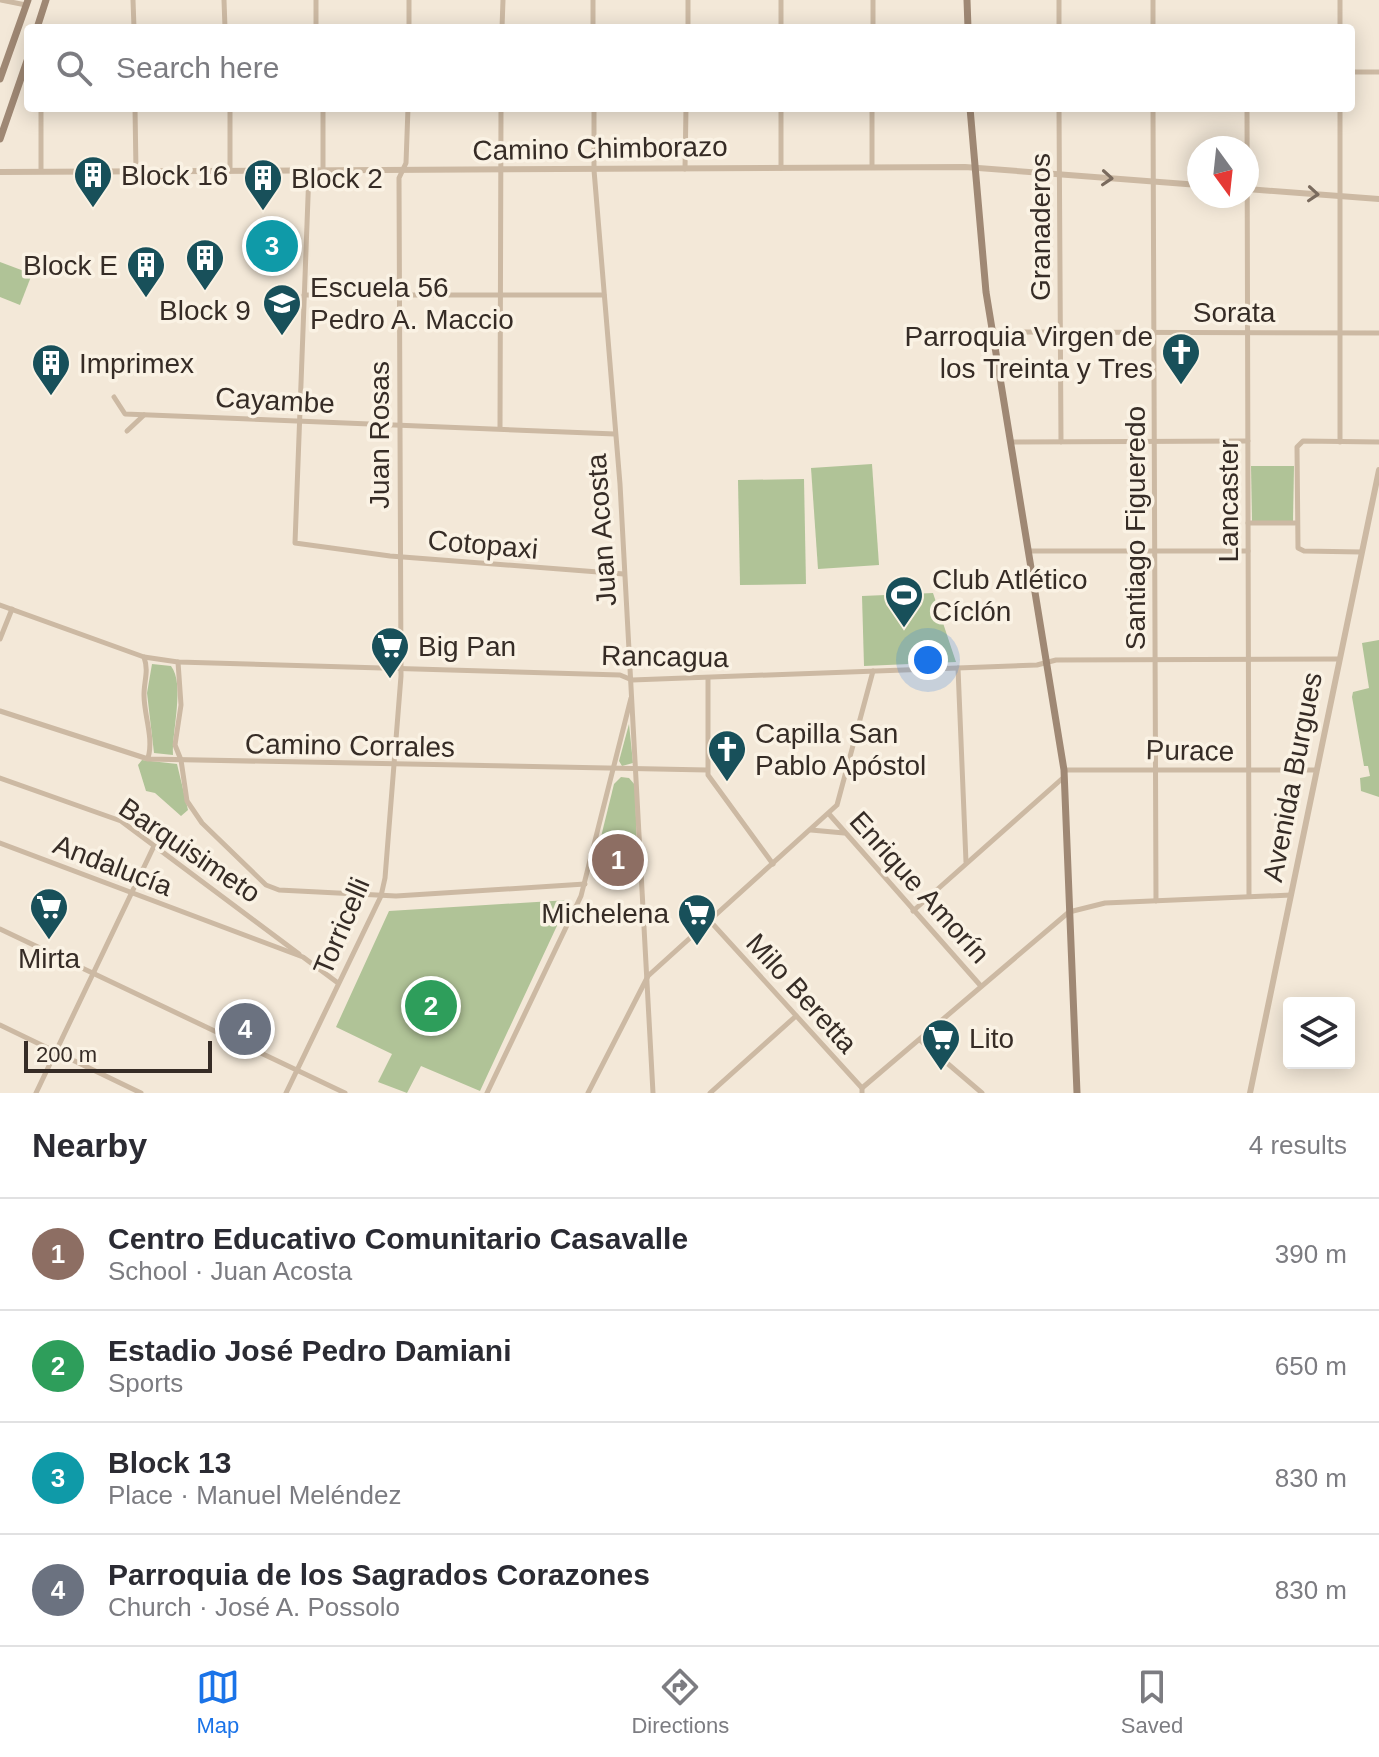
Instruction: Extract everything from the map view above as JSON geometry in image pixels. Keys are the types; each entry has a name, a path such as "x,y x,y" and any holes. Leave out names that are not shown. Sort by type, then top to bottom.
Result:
{"main road":[{"path":"38,24 46,0"},
{"path":"967,0 968,24"},
{"path":"0,79 27,3"},
{"path":"0,139 24,78"},
{"path":"970,112 992,332 1064,773 1077,1093"}],"street":[{"path":"1,0 27,3"},
{"path":"133,0 134,24"},
{"path":"224,0 225,24"},
{"path":"316,0 316,24"},
{"path":"409,0 409,24"},
{"path":"502,24 503,0"},
{"path":"593,0 593,24"},
{"path":"688,0 688,24"},
{"path":"781,0 781,24"},
{"path":"873,0 873,24"},
{"path":"1059,0 1059,24"},
{"path":"1153,0 1153,24"},
{"path":"1340,0 1340,24"},
{"path":"1355,72 1379,72"},
{"path":"41,112 41,171"},
{"path":"135,112 136,171"},
{"path":"230,112 230,171"},
{"path":"323,112 323,171"},
{"name":"Juan Rosas","path":"400,668 399,296 402,171 406,163 408,112"},
{"path":"500,428 501,112"},
{"name":"Juan Acosta","path":"594,112 594,170 632,680 653,1093"},
{"path":"685,169 686,112"},
{"path":"781,112 781,168"},
{"path":"872,112 872,167"},
{"name":"Granaderos","path":"1059,112 1061,442"},
{"name":"Santiago Figueredo","path":"1153,112 1156,901"},
{"name":"Lancaster","path":"1247,112 1247,136"},
{"path":"1340,112 1340,442"},
{"name":"Camino Chimborazo","path":"0,172 974,168 1187,184"},
{"path":"299,421 309,171"},
{"path":"1259,190 1379,199"},
{"name":"Lancaster","path":"1247,208 1249,895"},
{"path":"304,295 604,295"},
{"name":"Sorata","path":"992,332 1379,333"},
{"name":"Cayambe","path":"114,397 125,414 615,434"},
{"path":"127,431 145,414"},
{"name":"Cotopaxi","path":"299,421 294,541 302,547 624,574"},
{"path":"1012,442 1248,441"},
{"path":"1361,552 1304,551 1298,548 1295,523 1298,443 1379,442"},
{"name":"Avenida Burgues","path":"1250,1093 1379,470"},
{"path":"1248,523 1295,523"},
{"path":"1029,551 1248,551"},
{"name":"Rancagua","path":"0,605 144,657 178,662 620,675 632,680 1047,663 1338,659"},
{"path":"0,639 12,609"},
{"path":"144,657 148,673 144,693 151,748 148,759"},
{"path":"178,662 181,705 175,745 181,760"},
{"name":"Torricelli","path":"286,1093 381,896 400,668"},
{"path":"958,668 966,863"},
{"path":"588,1093 648,976 829,814 839,801 873,671"},
{"path":"708,679 707,770 718,793 773,864"},
{"path":"487,1093 585,884 632,693"},
{"name":"Camino Corrales","path":"0,711 148,759 707,770"},
{"name":"Barquisimeto","path":"181,760 185,793 192,809 266,885 279,890 381,896 585,884"},
{"name":"Purace","path":"1064,773 1155,769 1315,770"},
{"path":"913,911 1064,773"},
{"name":"Barquisimeto","path":"0,778 115,818 303,957"},
{"name":"Enrique Amorín","path":"829,814 980,985"},
{"path":"811,830 845,833"},
{"name":"Andalucía","path":"0,843 303,957 338,983"},
{"path":"36,1093 154,846"},
{"path":"862,1090 980,985 1069,912 1105,903 1291,895"},
{"name":"Milo Beretta","path":"710,921 862,1090"},
{"path":"257,941 265,926"},
{"path":"0,929 345,1093"},
{"path":"710,1093 796,1016"},
{"path":"0,1025 141,1093"},
{"path":"920,1040 982,1093"}],"green space":[{"path":"0,262 32,274 20,305 0,297"},
{"path":"872,464 879,565 818,569 811,468"},
{"path":"1251,466 1294,466 1293,521 1252,521"},
{"path":"804,479 806,584 740,585 738,480"},
{"name":"Club Atlético Cíclón","path":"933,593 956,662 864,666 862,596"},
{"path":"1379,640 1379,797 1361,791 1360,778 1370,776 1368,766 1364,766 1352,697 1353,692 1369,688 1362,643"},
{"path":"152,664 171,666 175,674 178,695 173,755 154,753 147,693"},
{"path":"629,724 633,763 622,766 619,761"},
{"path":"142,760 177,764 188,810 181,816 155,793 146,791 138,765"},
{"path":"621,777 629,778 635,785 637,851 597,853 614,784"},
{"path":"569,900 480,1091 421,1066 407,1093 378,1082 392,1054 336,1027 389,911"}],"place":[{"name":"Block 16","path":"93,209"},
{"name":"Block 2","path":"263,212"},
{"name":"Block 13","path":"272,246"},
{"name":"Block 9","path":"205,292"},
{"name":"Block E","path":"146,299"},
{"name":"Escuela 56 Pedro A. Maccio","path":"282,337"},
{"name":"Parroquia Virgen de los Treinta y Tres","path":"1181,386"},
{"name":"Imprimex","path":"51,397"},
{"name":"Club Atlético Cíclón","path":"904,629"},
{"name":"Big Pan","path":"390,680"},
{"name":"Capilla San Pablo Apóstol","path":"727,783"},
{"name":"Centro Educativo Comunitario Casavalle","path":"618,860"},
{"name":"Mirta","path":"49,941"},
{"name":"Michelena","path":"697,947"},
{"name":"Estadio José Pedro Damiani","path":"431,1006"},
{"name":"Parroquia de los Sagrados Corazones","path":"245,1029"},
{"name":"Lito","path":"941,1072"}]}
